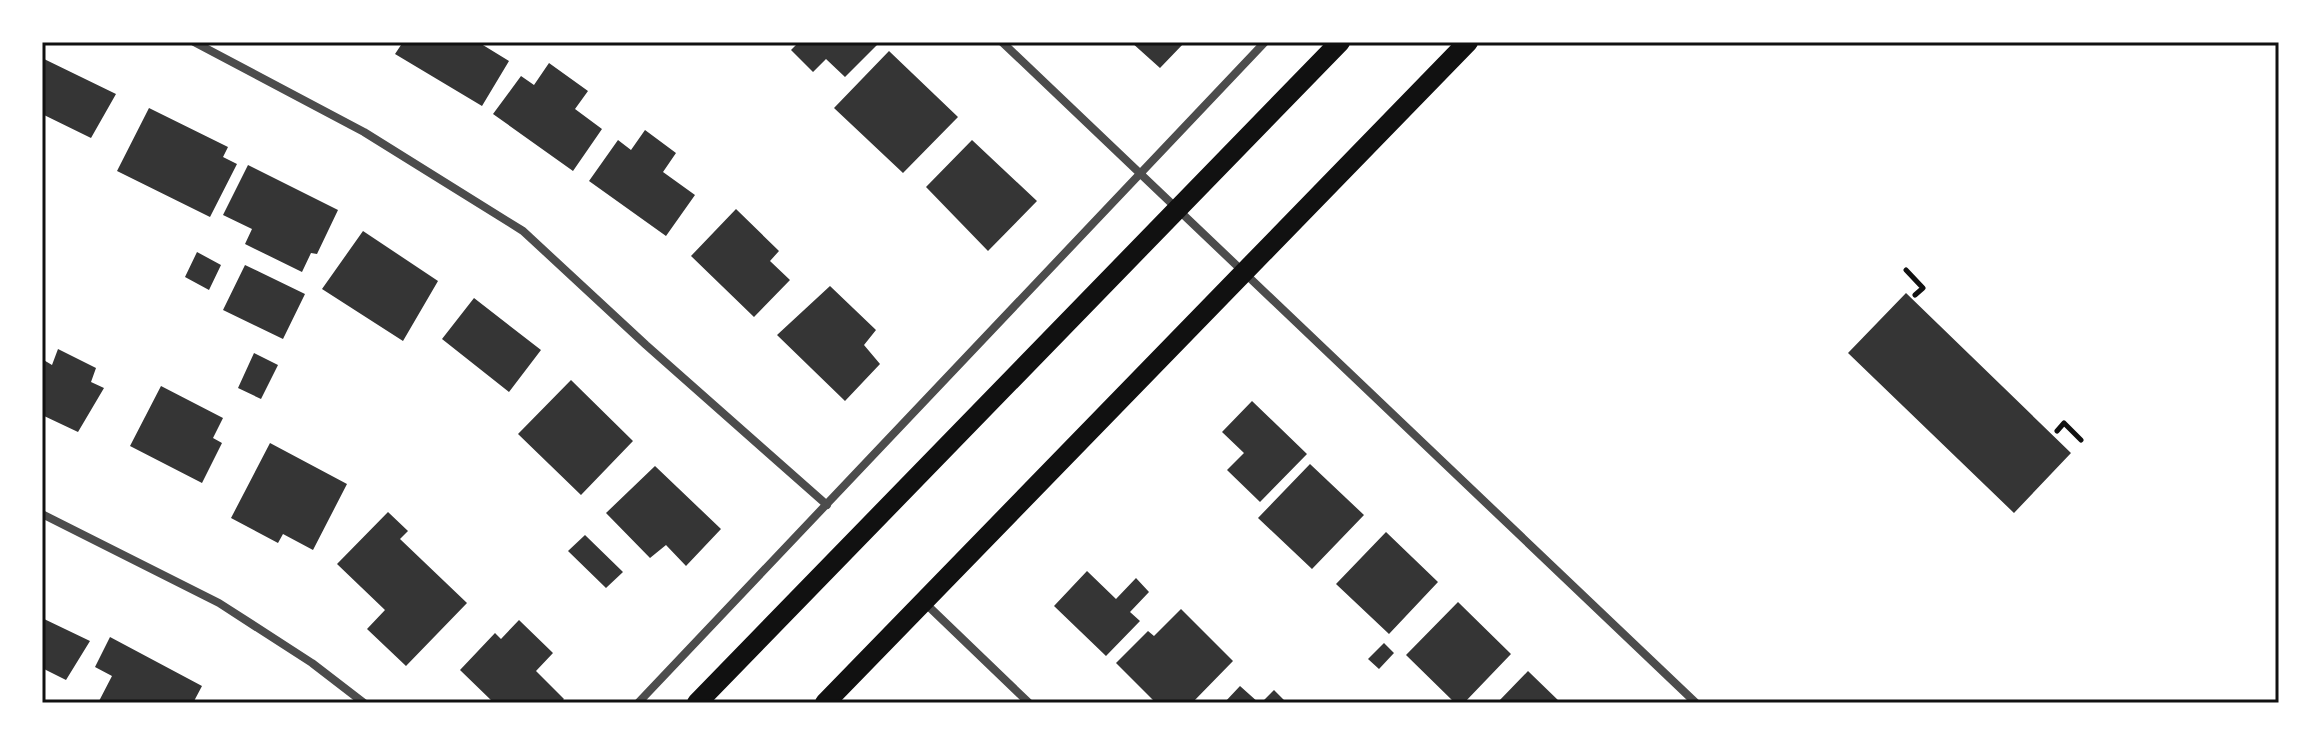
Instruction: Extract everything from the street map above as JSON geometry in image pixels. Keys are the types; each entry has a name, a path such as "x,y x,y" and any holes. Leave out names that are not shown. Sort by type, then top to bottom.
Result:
{"main road":[{"path":"697,703 1340,42"},
{"path":"825,703 1245,275 1468,42"}],"street":[{"path":"194,42 364,132 523,231 827,505"},
{"path":"1002,42 1696,703"},
{"path":"638,703 1139,171 1265,42"},
{"path":"42,514 219,603 312,663 364,703"},
{"path":"925,602 1029,703"}],"path":[{"path":"1906,270 1923,288 1915,295"},
{"path":"2057,431 2064,423 2081,440"}],"building":[{"path":"403,42 478,42 509,61 482,106 395,54"},
{"path":"799,42 880,42 845,77 826,59 813,72 791,50"},
{"path":"1131,42 1185,42 1160,68"},
{"path":"889,51 958,117 903,173 834,108"},
{"path":"42,58 116,94 91,138 42,114"},
{"path":"549,63 588,91 575,109 602,129 573,171 493,114 521,76 534,85"},
{"path":"149,108 228,147 223,157 237,164 210,217 117,171"},
{"path":"645,130 676,153 663,172 695,195 666,236 589,181 618,140 631,150"},
{"path":"972,140 1037,201 988,251 926,187"},
{"path":"248,165 338,210 317,254 311,253 302,272 245,244 252,229 223,215"},
{"path":"736,209 779,251 770,261 790,280 754,317 691,256"},
{"path":"363,231 438,281 403,341 322,289"},
{"path":"197,252 221,265 209,290 185,277"},
{"path":"245,265 305,294 283,339 223,310"},
{"path":"830,286 876,330 864,345 880,364 845,401 777,335"},
{"path":"1906,293 2071,453 2014,513 1848,353"},
{"path":"474,298 541,350 509,392 442,339"},
{"path":"58,349 96,368 91,382 104,388 78,432 42,415 42,359 52,365"},
{"path":"254,353 278,365 261,399 238,388"},
{"path":"571,380 633,441 581,495 518,434"},
{"path":"161,386 223,418 213,438 222,443 202,483 130,446"},
{"path":"1252,401 1307,454 1260,502 1227,470 1244,453 1222,432"},
{"path":"270,443 347,484 313,550 283,534 278,543 231,518"},
{"path":"1310,464 1364,515 1312,569 1258,518"},
{"path":"655,466 721,529 686,566 666,545 650,558 606,513"},
{"path":"388,512 408,531 400,539 467,603 406,666 367,629 385,610 337,564"},
{"path":"1386,532 1438,582 1389,634 1336,584"},
{"path":"585,535 623,572 606,588 568,551"},
{"path":"1087,571 1116,599 1136,578 1149,592 1130,612 1140,621 1106,656 1054,606"},
{"path":"1458,602 1511,654 1464,703 1455,703 1406,655"},
{"path":"1181,609 1233,661 1192,703 1156,703 1116,663 1148,631 1154,636"},
{"path":"42,618 90,641 66,680 42,668"},
{"path":"519,620 553,653 536,671 564,699 560,703 494,703 460,670 495,633 501,639"},
{"path":"110,637 202,686 193,703 98,703 112,676 95,667"},
{"path":"1384,643 1394,653 1379,669 1368,659"},
{"path":"1528,671 1561,703 1497,703"},
{"path":"1240,686 1259,703 1224,703"},
{"path":"1274,690 1287,703 1261,703"}]}
